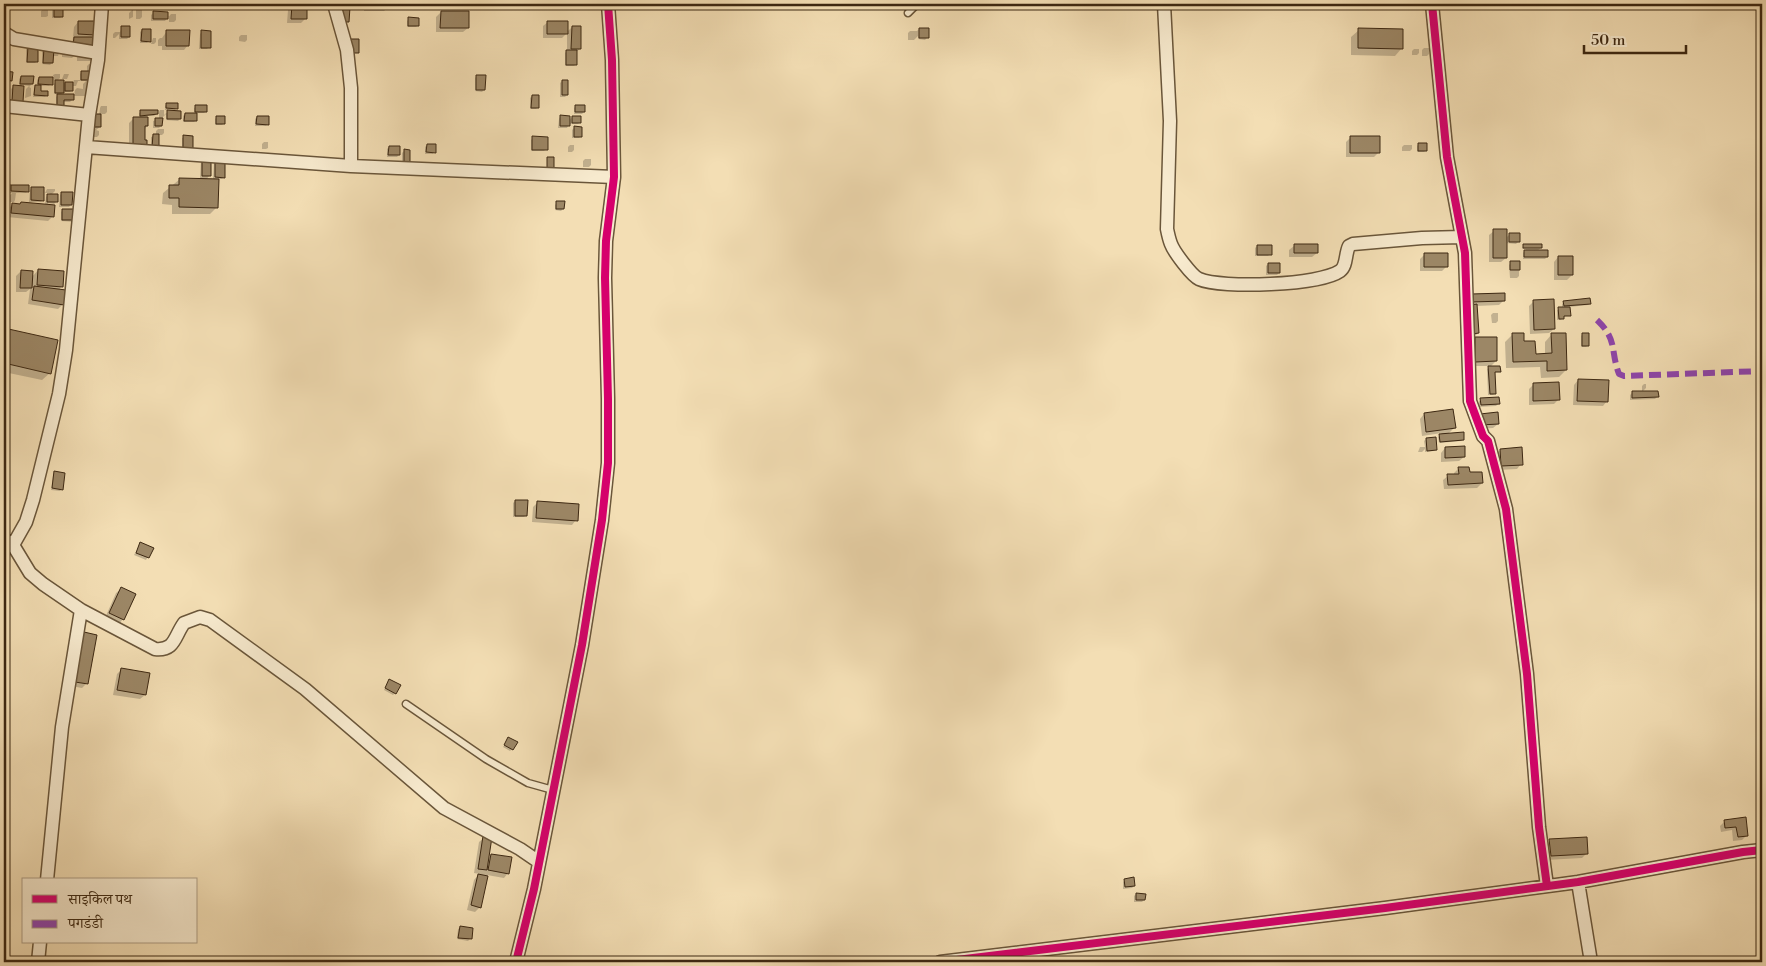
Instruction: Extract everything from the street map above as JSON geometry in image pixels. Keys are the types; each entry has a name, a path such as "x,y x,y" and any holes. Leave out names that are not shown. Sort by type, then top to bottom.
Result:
{"street":[{"path":"102,4 66,350 58,394 33,500 26,522 8,542 30,573 43,584 82,610 155,649 164,650 170,646 184,623 200,617 210,620 305,689 444,808 520,849 539,862"},
{"path":"334,4 347,50 350,78 351,166"},
{"path":"516,962 539,862 582,645 602,520 608,463 605,278 606,241 614,177 612,60 608,4"},
{"path":"1164,4 1170,121 1167,229 1171,245 1178,257 1198,279 1235,285 1271,284 1313,279 1339,272 1344,264 1349,246 1353,244 1422,238 1462,237"},
{"path":"1432,4 1446,157 1465,253 1470,401 1483,436 1488,441 1506,509 1527,674 1539,827 1547,886"},
{"path":"4,33 14,39 98,53"},
{"path":"4,106 89,115"},
{"path":"86,147 351,166 614,177"},
{"path":"47,878 62,727 82,610"},
{"path":"940,962 1385,908 1578,882 1762,850"},
{"path":"1578,882 1591,962"},
{"path":"38,962 40,944"}],"lane":[{"path":"908,13 917,4"},
{"path":"406,704 486,759 528,783 553,790"}],"building":[{"path":"54,4 63,4 63,17 54,17"},
{"path":"129,4 143,4 143,8 129,8"},
{"path":"292,4 307,4 307,19 291,19"},
{"path":"368,4 390,4 390,7 368,6"},
{"path":"342,7 350,7 349,22 342,22"},
{"path":"153,11 168,12 168,19 153,19"},
{"path":"441,11 469,11 469,28 440,28"},
{"path":"408,17 419,18 419,26 408,26"},
{"path":"78,21 96,21 95,35 78,34"},
{"path":"547,21 568,21 568,34 547,34"},
{"path":"121,26 130,26 130,37 121,37"},
{"path":"572,26 581,26 581,49 571,49"},
{"path":"919,28 929,28 929,38 919,38"},
{"path":"1358,28 1403,29 1403,49 1358,48"},
{"path":"142,29 151,29 151,42 141,41"},
{"path":"166,30 190,30 189,46 166,46"},
{"path":"201,30 211,31 211,48 201,48"},
{"path":"74,37 95,37 95,46 73,46"},
{"path":"349,39 359,39 359,53 349,53"},
{"path":"28,46 38,46 38,62 27,62"},
{"path":"44,48 54,48 53,63 43,63"},
{"path":"566,50 577,50 577,65 566,65"},
{"path":"4,71 13,72 12,81 4,80"},
{"path":"81,71 94,71 93,80 81,80"},
{"path":"476,75 486,75 485,90 476,90"},
{"path":"21,76 34,76 33,84 20,84"},
{"path":"39,77 53,77 53,85 38,84"},
{"path":"55,80 64,80 64,93 55,93"},
{"path":"562,80 568,80 568,95 562,95"},
{"path":"65,82 73,82 73,91 65,91"},
{"path":"13,85 24,86 23,102 12,102"},
{"path":"35,85 41,85 41,91 48,91 48,96 34,95"},
{"path":"57,94 74,94 74,100 64,100 64,110 57,110"},
{"path":"532,95 539,95 539,108 531,108"},
{"path":"166,103 178,103 178,109 166,108"},
{"path":"195,105 207,105 207,112 195,112"},
{"path":"575,105 585,105 585,112 575,112"},
{"path":"140,110 158,110 158,114 140,116"},
{"path":"167,110 181,111 181,119 167,119"},
{"path":"185,113 197,113 197,121 184,121"},
{"path":"94,114 101,114 101,127 93,127"},
{"path":"560,115 570,116 570,126 560,126"},
{"path":"216,116 225,116 225,124 216,124"},
{"path":"257,116 269,116 269,125 256,124"},
{"path":"572,116 581,116 581,123 572,123"},
{"path":"133,117 148,117 148,126 145,126 147,148 133,148"},
{"path":"155,118 163,118 162,126 155,126"},
{"path":"574,126 582,127 582,137 574,137"},
{"path":"153,134 159,134 159,149 152,148"},
{"path":"183,135 193,136 193,151 183,151"},
{"path":"532,136 548,137 548,150 532,150"},
{"path":"1350,136 1380,136 1380,153 1350,153"},
{"path":"1418,143 1427,143 1427,151 1418,151"},
{"path":"427,144 436,144 436,153 426,152"},
{"path":"389,146 400,146 400,155 388,155"},
{"path":"404,149 410,150 410,164 404,164"},
{"path":"547,157 554,157 554,171 547,171"},
{"path":"202,158 211,158 211,176 202,176"},
{"path":"215,158 225,159 225,178 215,177"},
{"path":"179,178 219,179 218,208 179,207 179,198 169,198 169,185 179,185"},
{"path":"4,184 10,184 8,209 4,209"},
{"path":"11,185 29,185 29,192 11,191"},
{"path":"31,187 44,187 44,201 31,200"},
{"path":"61,192 73,192 72,205 61,205"},
{"path":"47,194 58,194 58,202 47,202"},
{"path":"556,201 565,201 564,209 556,209"},
{"path":"21,202 55,205 54,217 11,213 12,203 20,204"},
{"path":"62,209 79,209 78,220 62,220"},
{"path":"1493,229 1507,229 1507,258 1493,258"},
{"path":"1509,233 1520,233 1520,242 1509,242"},
{"path":"1294,244 1318,244 1318,253 1294,253"},
{"path":"1523,244 1542,244 1542,248 1523,248"},
{"path":"1257,245 1272,245 1272,255 1257,255"},
{"path":"1524,250 1548,250 1548,257 1524,257"},
{"path":"1424,253 1448,253 1448,267 1424,267"},
{"path":"1558,256 1573,256 1573,275 1558,275"},
{"path":"1510,261 1520,261 1520,270 1510,270"},
{"path":"1268,263 1280,263 1280,273 1268,273"},
{"path":"38,269 64,271 63,287 37,285"},
{"path":"21,270 33,271 32,288 20,288"},
{"path":"34,286 66,290 64,305 32,300"},
{"path":"1505,293 1505,301 1471,302 1471,294"},
{"path":"1590,298 1591,304 1564,306 1563,301"},
{"path":"1554,299 1555,329 1534,330 1533,300"},
{"path":"1477,304 1479,333 1472,334 1471,305"},
{"path":"1558,307 1570,307 1571,316 1564,316 1564,319 1559,319"},
{"path":"4,328 58,340 51,374 4,363"},
{"path":"1512,333 1524,333 1524,341 1535,341 1536,354 1552,353 1551,333 1566,333 1567,370 1547,371 1547,361 1513,362"},
{"path":"1582,333 1589,333 1589,346 1582,346"},
{"path":"1475,337 1497,337 1497,361 1475,362"},
{"path":"1488,366 1500,366 1501,372 1495,372 1496,394 1490,394"},
{"path":"1578,379 1609,380 1608,402 1577,401"},
{"path":"1559,382 1560,400 1533,401 1533,383"},
{"path":"1632,391 1658,391 1659,397 1632,398"},
{"path":"1499,397 1500,404 1481,405 1480,398"},
{"path":"1453,409 1456,428 1426,432 1424,413"},
{"path":"1498,412 1499,424 1480,425 1480,414"},
{"path":"1464,432 1464,440 1440,442 1439,434"},
{"path":"1436,437 1437,450 1427,451 1426,438"},
{"path":"1465,446 1465,457 1445,458 1445,447"},
{"path":"1522,447 1523,465 1501,466 1500,449"},
{"path":"1458,467 1469,467 1470,472 1482,472 1483,483 1448,485 1447,474 1459,474"},
{"path":"54,471 65,473 63,490 52,488"},
{"path":"515,500 528,500 527,516 515,516"},
{"path":"537,501 579,504 578,521 536,518"},
{"path":"140,542 154,548 149,558 136,553"},
{"path":"121,587 136,594 124,620 109,613"},
{"path":"84,632 97,635 88,684 75,682"},
{"path":"121,668 150,673 146,695 117,690"},
{"path":"389,679 401,685 396,694 385,688"},
{"path":"508,737 518,742 513,750 504,745"},
{"path":"1746,817 1748,836 1738,837 1736,827 1725,828 1724,820"},
{"path":"483,836 492,837 487,870 478,869"},
{"path":"1587,837 1588,854 1551,856 1549,839"},
{"path":"491,854 512,857 509,874 488,870"},
{"path":"478,874 488,876 481,908 471,905"},
{"path":"1134,877 1135,886 1125,887 1124,879"},
{"path":"1136,893 1146,894 1145,900 1136,900"},
{"path":"460,926 473,928 472,939 458,938"}],"marked path":[{"path":"1597,320 1604,327 1611,340 1616,366 1619,374 1624,376 1762,371"}],"cycle path":[{"path":"516,962 534,889 582,645 602,520 608,463 605,278 606,241 614,177 612,60 608,4"},
{"path":"1432,4 1447,157 1465,253 1470,401 1483,436 1488,441 1506,509 1527,674 1539,827 1547,886"},
{"path":"940,962 1385,908 1578,882 1762,850"}]}
